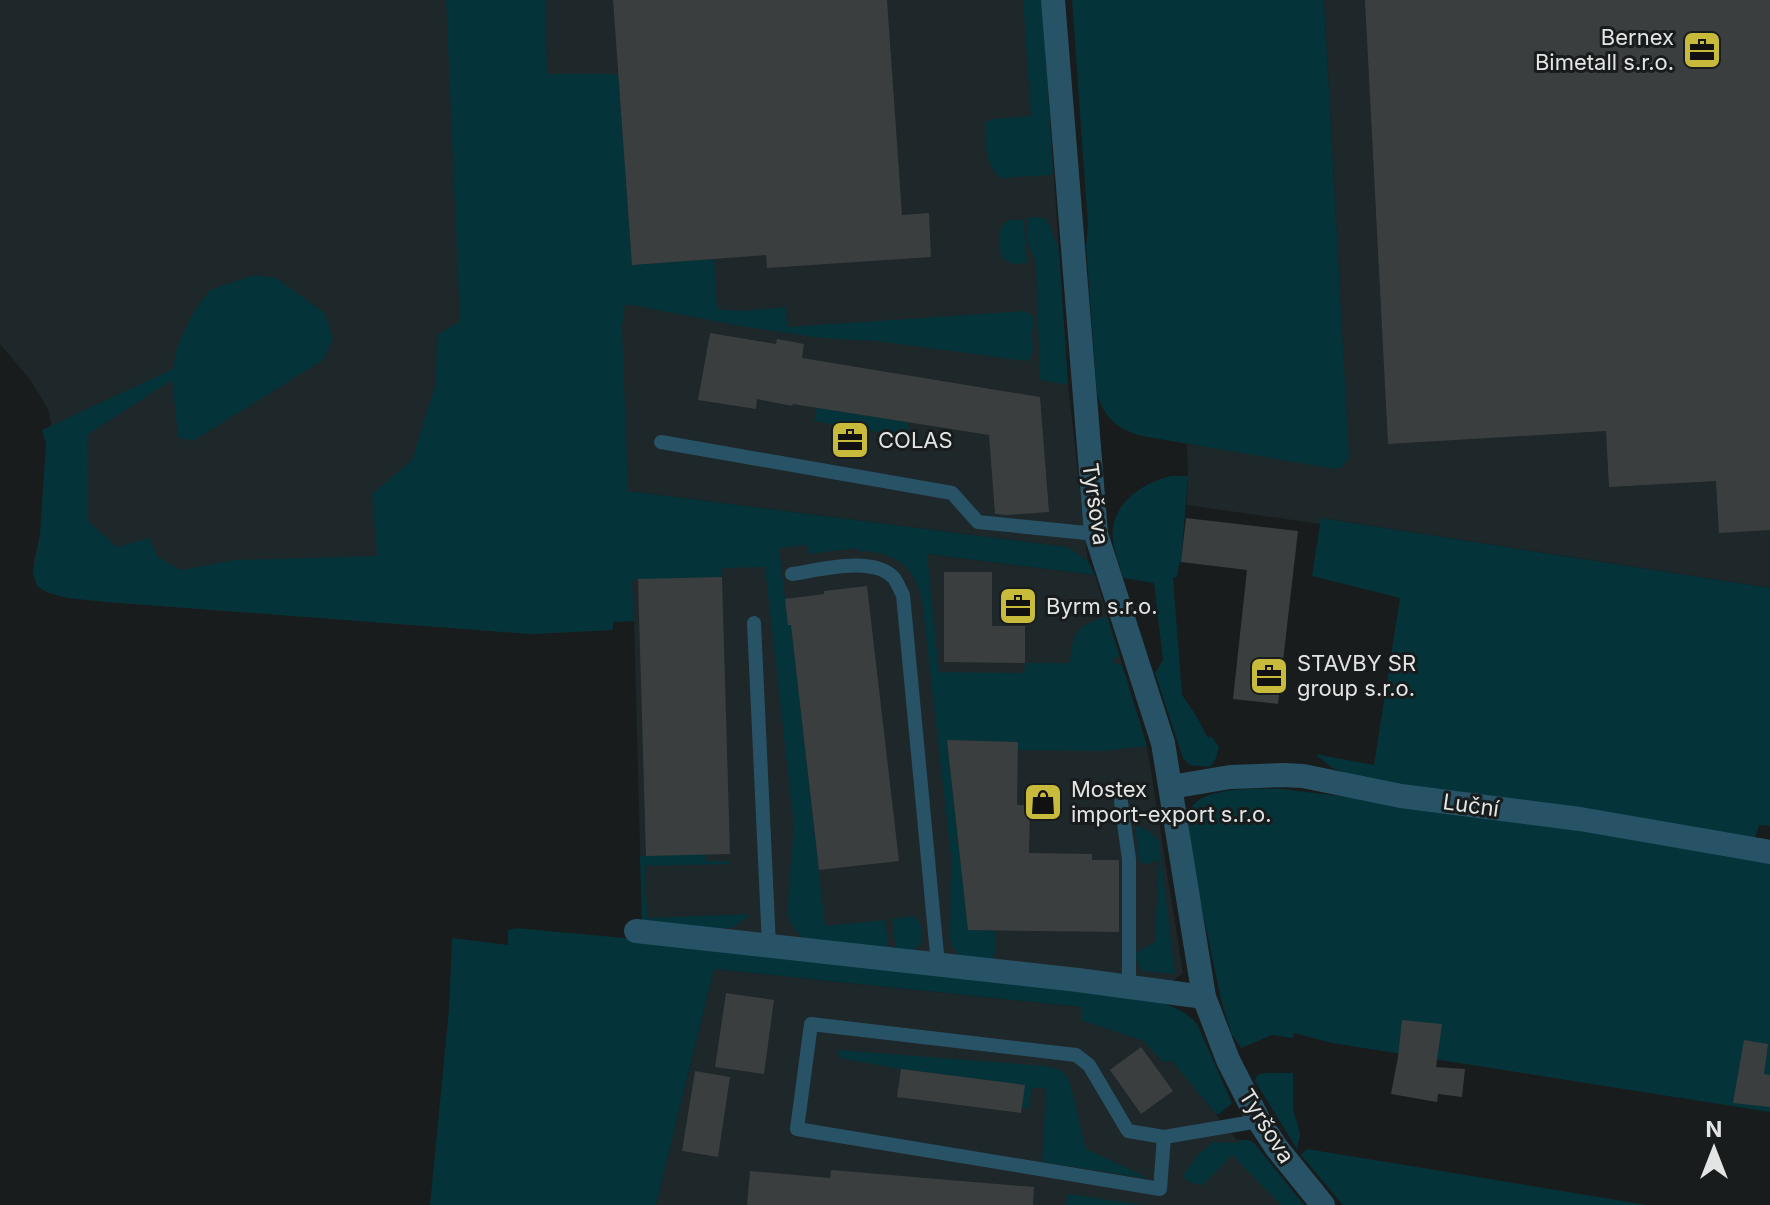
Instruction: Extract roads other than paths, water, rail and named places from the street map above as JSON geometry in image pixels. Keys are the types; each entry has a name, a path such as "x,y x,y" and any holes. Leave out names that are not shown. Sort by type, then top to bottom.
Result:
{"street":[{"name":"Tyršova","path":"1053,0 1096,534 1163,743 1204,997 1228,1060 1259,1121 1323,1205"},
{"name":"Luční","path":"1171,787 1230,777 1303,776 1401,796 1580,819 1770,852"},
{"path":"636,931 1204,997"}],"lane":[{"path":"661,442 952,493 978,522 1096,534"},
{"path":"792,574 856,565 873,566 893,577 903,595 938,965"},
{"path":"754,623 769,946"},
{"path":"1121,802 1129,859 1129,988"},
{"path":"1164,1137 1160,1189 797,1129 811,1024 1076,1055 1089,1065 1128,1131 1164,1137 1259,1121"}],"place":[{"name":"Bernex Bimetall s.r.o.","path":"1702,50"},
{"name":"COLAS","path":"850,440"},
{"name":"Byrm s.r.o.","path":"1018,606"},
{"name":"STAVBY SR group s.r.o.","path":"1269,676"},
{"name":"Mostex import-export s.r.o.","path":"1043,802"}]}
